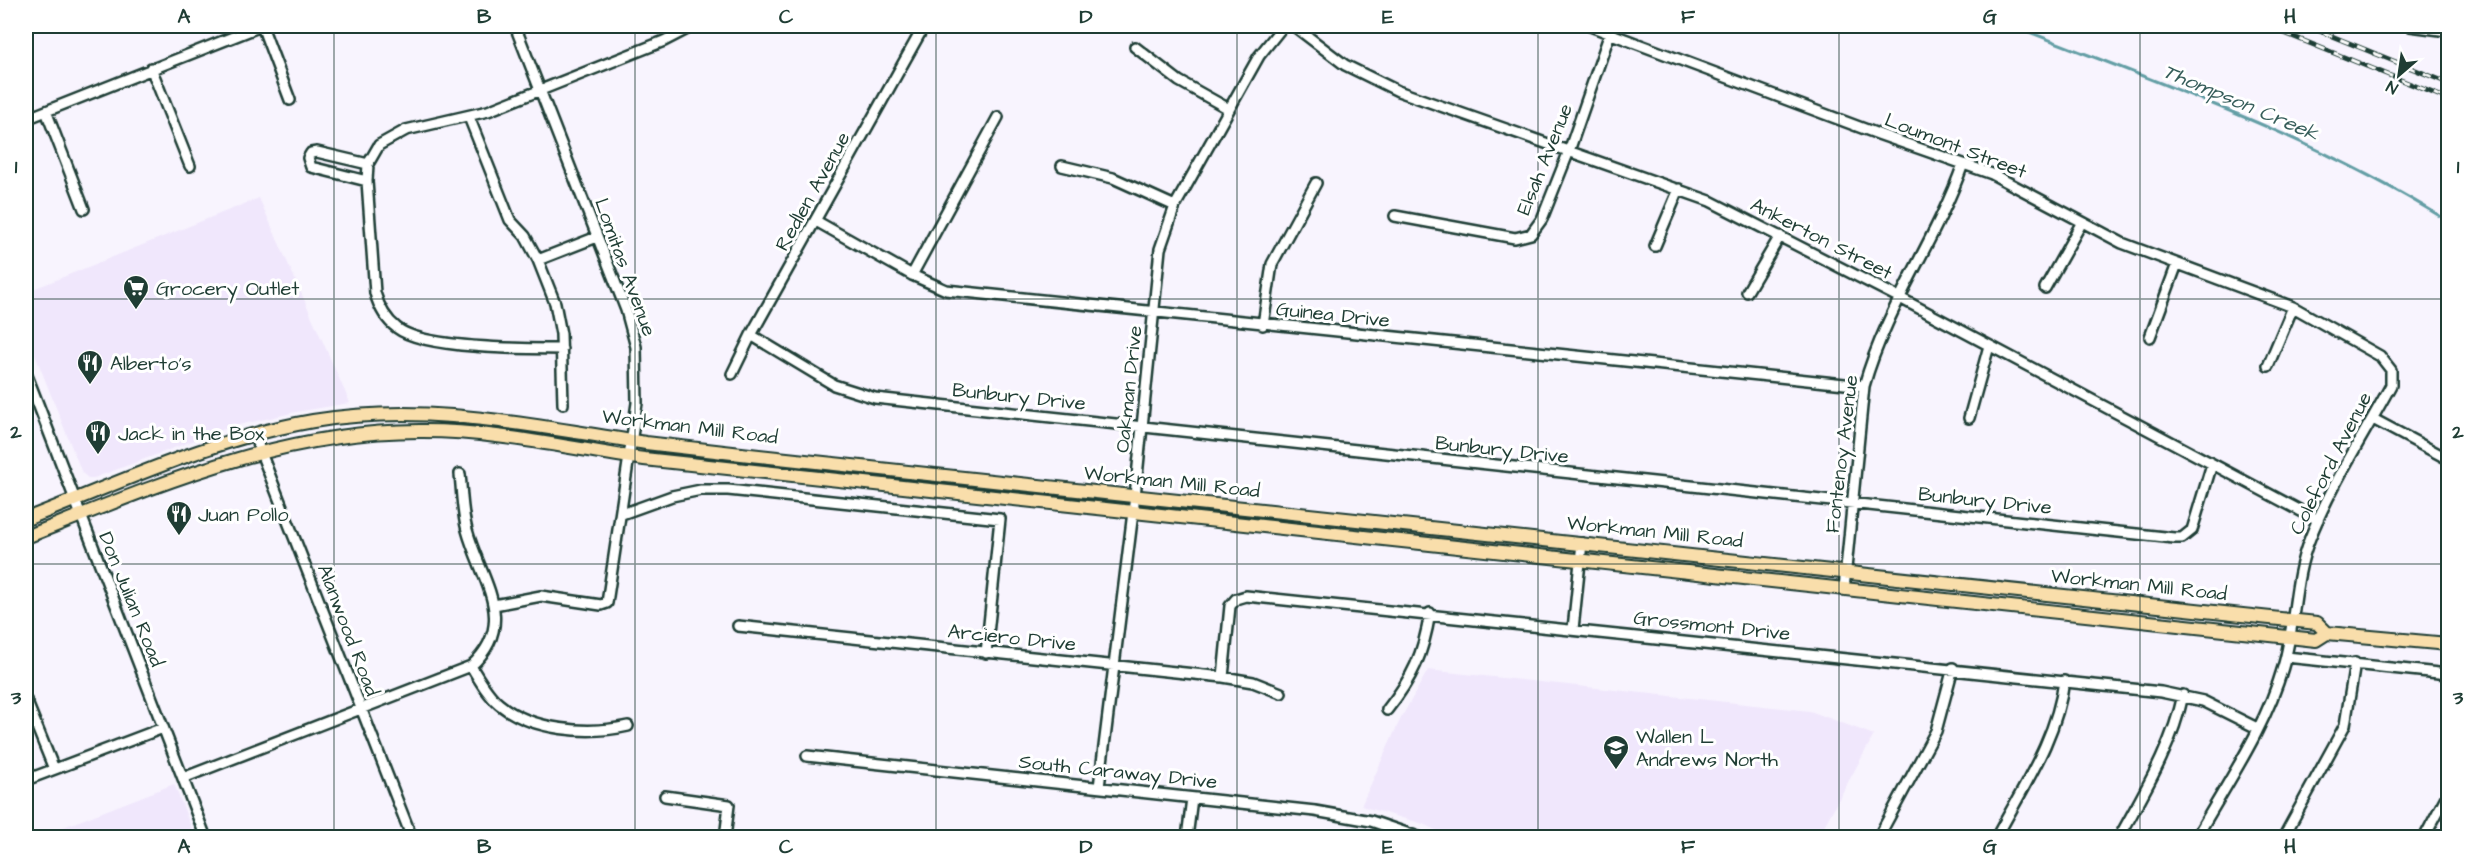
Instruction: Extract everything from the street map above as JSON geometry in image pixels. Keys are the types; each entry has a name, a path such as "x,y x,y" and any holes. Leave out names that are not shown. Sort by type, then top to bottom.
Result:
{"main road":[{"name":"Workman Mill Road","path":"26,519 181,458 254,435 339,418 444,414 515,421 633,440 2292,621 2317,624 2327,633 2448,644"},
{"name":"Workman Mill Road","path":"26,537 191,472 260,451 343,435 424,430 504,437 631,458 2316,640 2327,633"}],"street":[{"path":"26,119 261,26 290,100"},
{"name":"Lomitas Avenue","path":"494,605 541,596 601,605 607,603 631,458 639,377 636,347 626,310 515,26"},
{"path":"562,349 490,348 413,336 396,327 379,306 375,293 367,181 368,164 379,145 406,130 469,117 664,41 693,26"},
{"name":"Redlen Avenue","path":"732,374 751,335 924,26"},
{"name":"Oakman Drive","path":"1099,787 1135,496 1160,249 1175,206 1259,56 1282,26"},
{"name":"Ankerton Street","path":"1294,26 1345,65 1398,91 1710,201 1900,298 2318,520"},
{"name":"Loumont Street","path":"1590,26 2015,185 2122,243 2293,307 2380,356 2391,370"},
{"path":"2410,26 2448,31"},
{"name":"Elsah Avenue","path":"1395,216 1515,238 1531,234 1542,219 1569,151 1610,33"},
{"path":"1135,47 1179,81 1229,109"},
{"path":"151,68 190,166"},
{"path":"46,111 84,209"},
{"path":"469,117 510,220 525,236 538,260 559,316 563,404"},
{"path":"912,275 998,117"},
{"path":"367,181 311,166 308,158 311,153 317,152 368,164"},
{"name":"Fontenoy Avenue","path":"1844,589 1864,386 1876,348 1943,214 1963,164"},
{"path":"1062,166 1113,178 1175,206"},
{"path":"1263,325 1272,264 1316,183"},
{"path":"1655,246 1679,189"},
{"name":"Guinea Drive","path":"816,221 912,275 946,290 1263,325 1864,386"},
{"path":"2045,288 2082,222"},
{"path":"1747,292 1780,236"},
{"path":"538,260 597,237"},
{"path":"2151,337 2177,264"},
{"path":"2268,366 2293,307"},
{"name":"Bunbury Drive","path":"751,335 834,385 875,398 2182,538 2192,530 2212,464"},
{"path":"1969,418 1989,346"},
{"name":"Coleford Avenue","path":"2196,837 2268,706 2286,657 2300,570 2318,520 2391,385 2391,370"},
{"name":"Don Julian Road","path":"26,373 206,837"},
{"path":"2373,418 2448,459"},
{"name":"Alanwood Road","path":"254,435 412,837"},
{"path":"183,778 361,711 471,666 482,656 495,632 494,605 467,529 460,474"},
{"path":"622,514 672,496 701,490 728,490 1000,519 986,653"},
{"path":"1573,629 1582,543"},
{"name":"Grossmont Drive","path":"1223,677 1230,606 1236,599 1246,596 1953,668 2183,695 2221,708 2257,728"},
{"path":"1387,710 1417,666 1425,643 1430,613"},
{"name":"Arciero Drive","path":"738,626 1223,677 1253,682 1281,693"},
{"path":"2286,657 2448,674"},
{"path":"2283,837 2345,724 2355,663"},
{"path":"471,666 498,703 533,722 607,731 628,726"},
{"path":"1878,837 1936,731 1953,668"},
{"path":"1996,837 2048,741 2058,716 2064,681"},
{"path":"2119,837 2159,765 2174,730 2183,695"},
{"path":"26,700 54,769"},
{"path":"26,780 163,728"},
{"name":"South Caraway Drive","path":"807,756 1348,816 1421,837"},
{"path":"2424,837 2448,794"},
{"path":"665,796 729,806 725,837"},
{"path":"1187,837 1192,798"}],"shaded area":[{"path":"259,198 350,403 230,427 94,478 88,478 82,473 26,332 26,292"},
{"name":"Wallen L Andrews North","path":"1428,670 1810,711 1874,735 1818,837 1450,837 1423,824 1361,806 1400,720"},
{"path":"174,784 195,837 38,837"}],"waterway":[{"name":"Thompson Creek","path":"2014,26 2236,113 2290,137 2397,191 2448,221"}],"railway":[{"path":"2267,26 2448,99"},
{"path":"2307,26 2448,83"}],"place":[{"name":"Grocery Outlet","path":"136,311"},
{"name":"Alberto's","path":"90,386"},
{"name":"Jack in the Box","path":"98,456"},
{"name":"Juan Pollo","path":"179,537"},
{"name":"Wallen L Andrews North","path":"1616,771"}]}
